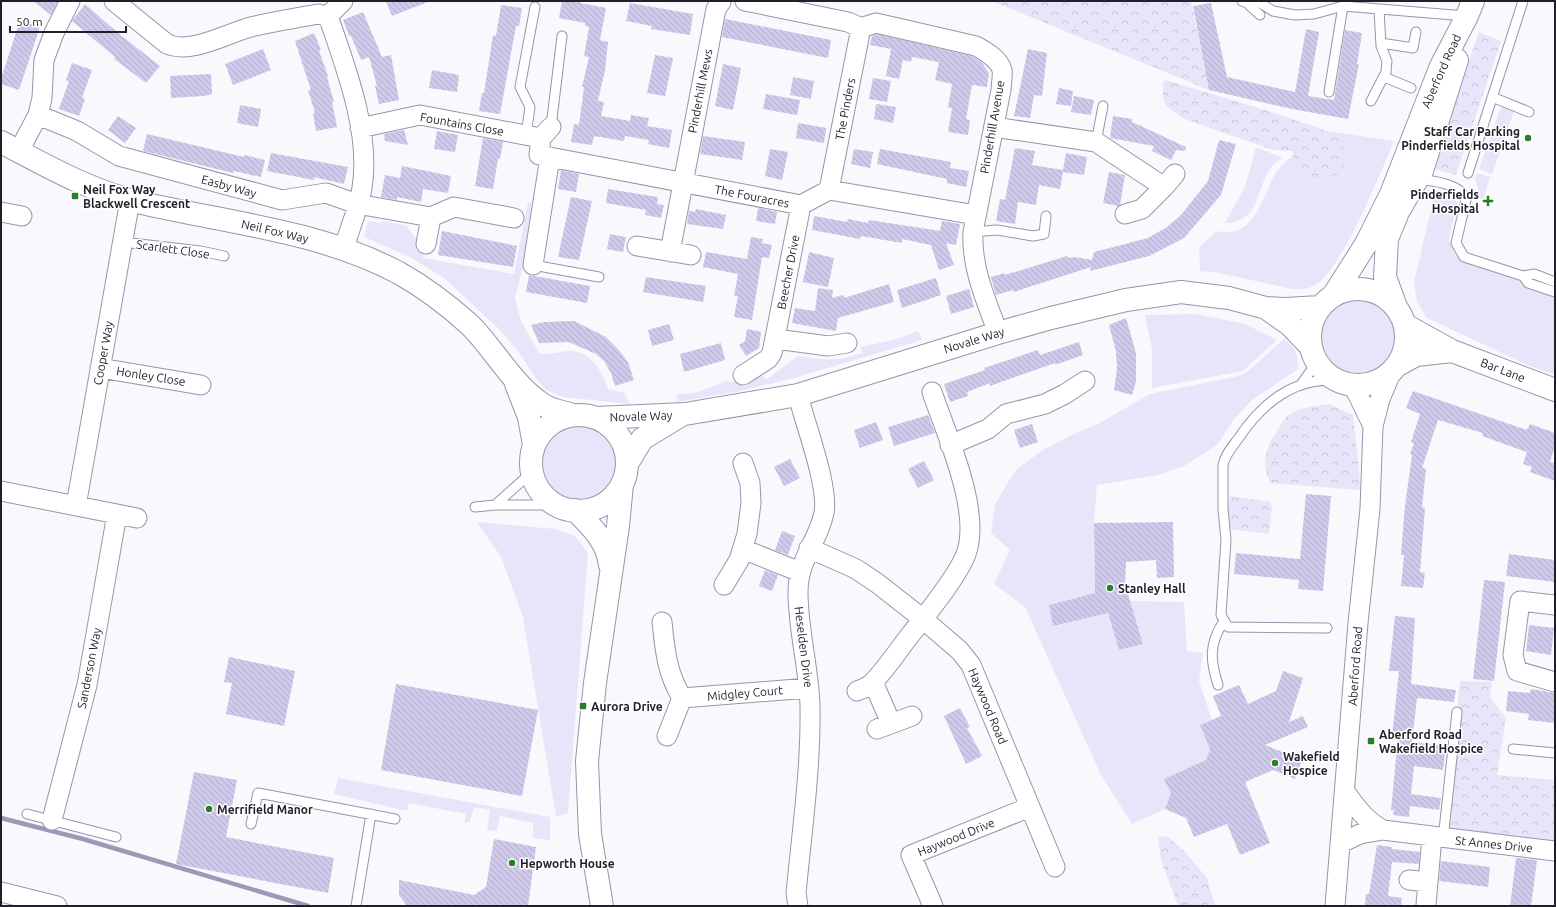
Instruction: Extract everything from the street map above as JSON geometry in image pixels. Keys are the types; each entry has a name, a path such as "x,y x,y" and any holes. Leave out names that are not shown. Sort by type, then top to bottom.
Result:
{"main road":[{"name":"Aberford Road","path":"1400,316 1385,277 1387,239 1398,212 1421,175 1456,67 1470,8"},
{"name":"Aberford Road","path":"1327,301 1366,244 1390,194 1441,66 1470,8"},
{"name":"Neil Fox Way","path":"10,147 93,186 130,200 291,234 344,249 399,274 435,297 469,325 495,353 514,379 543,405 573,415"},
{"path":"1360,289 1373,291 1386,298 1400,316 1406,338 1404,352 1394,369 1373,383 1345,382 1325,372 1314,354 1310,332 1314,319 1327,301 1346,291 1360,289"},
{"name":"Novale Way","path":"596,418 685,414 798,395 998,333 1126,300 1181,292 1229,298 1266,308 1285,309 1327,301"},
{"name":"Novale Way","path":"1266,308 1300,334 1314,354"},
{"name":"Bar Lane","path":"1400,316 1452,351 1555,390"},
{"name":"Bar Lane","path":"1394,369 1416,355 1452,351"},
{"name":"Neil Fox Way","path":"514,379 529,417 534,445"},
{"name":"Novale Way","path":"625,474 642,439 667,423 685,414"},
{"path":"602,906 590,834 587,762 595,683 618,526 625,474 624,446 616,432 604,422 596,418 573,415 562,418 543,431 534,445 531,463 532,472 542,492 567,508 597,533 604,542 609,556 611,573"},
{"path":"567,508 599,506 609,500 625,474"}],"street":[{"path":"10,147 38,115 42,98 44,60 54,33 70,1"},
{"path":"114,1 167,44 175,48 208,43 232,31 256,25 318,14 328,16"},
{"path":"328,16 344,1"},
{"name":"Pinderhill Mews","path":"670,252 682,182 716,9 721,1"},
{"path":"745,1 848,22 861,28"},
{"path":"328,16 349,79 360,128 363,170 362,189 344,249"},
{"name":"Pinderhill Avenue","path":"861,28 876,23 976,46 989,53 1002,70 1001,90 974,223 974,258 998,333"},
{"name":"The Pinders","path":"829,190 861,28"},
{"name":"Easby Way","path":"38,115 77,131 118,156 282,200 326,194 357,204 431,217"},
{"name":"Fountains Close","path":"360,128 420,115 539,133"},
{"path":"994,127 1096,142 1170,181 1142,208 1125,214"},
{"path":"533,265 550,157 539,155 539,133"},
{"name":"The Fouracres","path":"550,157 801,205 829,190"},
{"path":"829,190 974,223"},
{"name":"Cooper Way","path":"76,506 130,200"},
{"name":"Beecher Drive","path":"743,375 768,359 772,354 801,205"},
{"path":"426,244 431,217 454,206 514,218"},
{"path":"1,212 22,216"},
{"path":"637,246 691,255"},
{"path":"776,339 828,346 847,343"},
{"name":"Honley Close","path":"100,368 201,385"},
{"name":"Aberford Road","path":"1335,906 1346,792 1358,622 1370,509 1374,426 1380,399 1394,369"},
{"path":"950,445 988,429 1006,414 1045,404 1065,394 1085,380"},
{"name":"Aberford Road","path":"1345,382 1374,426"},
{"path":"912,716 884,726 865,686 923,619 954,576 966,554 971,529 969,511 963,483 932,392"},
{"name":"Heselden Drive","path":"798,395 825,498 820,524 809,548 798,581 798,608 809,688 810,739 796,893 798,906"},
{"path":"724,585 739,560 747,534 751,503 750,483 742,463"},
{"path":"1,491 137,518"},
{"name":"Sanderson Way","path":"52,820 87,685 118,514"},
{"name":"Haywood Road","path":"809,548 856,569 923,619 960,651 971,665 1055,867"},
{"path":"742,549 800,572"},
{"path":"1555,605 1520,601 1513,654 1517,671 1555,682"},
{"path":"662,622 666,658 672,682 682,698 667,736"},
{"name":"Midgley Court","path":"682,698 809,688"},
{"name":"St Annes Drive","path":"1346,792 1361,814 1371,823 1383,830"},
{"name":"Haywood Drive","path":"933,906 911,855 1030,807"},
{"name":"St Annes Drive","path":"1341,843 1360,834 1383,830 1438,838 1555,851"},
{"path":"1426,905 1428,882 1438,838"},
{"path":"1409,880 1428,882"},
{"path":"1,892 57,906"}],"lane":[{"path":"1242,1 1247,2 1260,15"},
{"path":"1257,1 1273,11 1295,15 1314,14 1343,6 1380,9 1389,6 1470,8"},
{"path":"1468,173 1523,1"},
{"path":"1329,92 1343,6"},
{"path":"535,7 520,87 530,108 539,133"},
{"path":"1371,101 1386,72 1387,61 1381,42 1380,9"},
{"path":"1381,42 1413,48 1416,32"},
{"path":"539,133 562,36"},
{"path":"1384,77 1411,88"},
{"path":"1492,97 1529,112"},
{"path":"1096,142 1103,106"},
{"path":"1390,194 1398,187 1421,175 1457,188 1465,195 1466,200 1456,244 1457,248 1464,257 1523,276 1534,274 1555,282"},
{"path":"974,223 997,230 1033,236 1044,234 1046,216"},
{"name":"Scarlett Close","path":"122,242 194,250 224,256"},
{"path":"533,265 599,277"},
{"path":"1523,276 1528,283 1555,292"},
{"path":"1302,383 1314,354"},
{"path":"1327,628 1228,627 1224,621 1221,615 1226,540 1223,509 1223,465 1224,459 1245,429 1263,407 1302,383 1325,379 1345,382"},
{"path":"495,505 532,472"},
{"path":"475,507 495,505 567,508"},
{"path":"1218,685 1212,667 1211,656 1215,633 1224,621"},
{"path":"1438,838 1456,712"},
{"path":"1513,749 1555,753"},
{"path":"251,824 258,792 395,819"},
{"path":"27,814 116,836"},
{"path":"356,906 371,814"}],"green space":[{"path":"1191,1 1209,90 994,2"},
{"path":"1479,32 1501,41 1456,175 1431,168"},
{"path":"1166,80 1274,113 1329,132 1337,137 1344,150 1344,163 1339,173 1330,179 1320,182 1309,181 1300,175 1294,165 1293,151 1273,150 1182,118 1166,106 1163,98 1163,82"},
{"path":"1502,104 1515,109 1492,174 1479,169"},
{"path":"1327,131 1394,141 1350,239 1328,273 1312,287 1306,289 1292,289 1219,273 1200,271 1199,247 1217,231 1229,232 1240,229 1248,223 1261,204 1277,171 1292,156 1294,164 1345,162 1344,152 1338,140"},
{"path":"1256,147 1283,158 1274,164 1267,173 1254,206 1248,215 1239,221 1225,223 1245,187"},
{"path":"1477,173 1490,177 1482,203 1475,179"},
{"path":"1444,195 1451,195 1457,203 1449,240 1457,257 1550,292 1552,297 1555,298 1555,375 1530,366 1427,318 1417,302 1414,282 1433,201"},
{"path":"528,202 532,203 528,231 531,235 515,298 521,321 540,354 568,351 583,354 599,369 608,389 624,393 630,404 563,397 546,390 534,376 519,352 498,328 444,278 410,257 364,237 367,224 370,221 380,223 383,221 407,226 417,240 415,250 425,252 423,258 514,274"},
{"path":"1358,299 1373,302 1385,310 1393,322 1396,337 1393,352 1385,364 1373,372 1358,375 1343,372 1331,364 1323,352 1320,337 1323,322 1331,310 1343,302"},
{"path":"1195,314 1245,324 1277,340 1243,371 1152,388 1152,349 1145,315"},
{"path":"918,331 922,340 794,378 740,391 677,402 677,394 695,393 725,381 740,383 744,387 760,375 767,379 798,356 823,359 844,358 862,353 861,347 897,339"},
{"path":"1284,339 1294,348 1296,352 1298,369 1252,400 1234,419 1217,445 1184,466 1158,475 1097,485 1094,523 1095,593 1049,605 1108,613 1119,650 1143,644 1130,601 1184,602 1187,651 1203,653 1199,681 1212,720 1200,725 1210,749 1206,760 1164,779 1171,793 1165,809 1132,824 1101,775 1025,607 994,584 1010,550 991,533 995,505 1017,469 1043,450 1080,431 1096,425 1150,394 1239,376 1247,372"},
{"path":"1329,404 1353,415 1360,490 1270,483 1265,462 1267,450 1282,422 1290,414 1299,410"},
{"path":"581,425 596,428 608,436 616,448 619,463 616,478 608,490 596,498 581,501 566,498 554,490 546,478 543,463 546,448 554,436 566,428"},
{"path":"1230,496 1270,502 1272,508 1269,534 1230,529 1227,512"},
{"path":"477,522 555,529 575,536 588,553 568,813 556,817 523,617 501,557"},
{"path":"1460,681 1492,682 1490,697 1506,718 1497,775 1555,780 1555,851 1443,839"},
{"path":"338,778 550,817 550,840 533,838 533,823 500,816 497,831 487,830 490,810 474,807 470,822 464,823 466,814 409,803 407,811 334,794"},
{"path":"1167,836 1184,851 1207,878 1215,906 1178,906 1161,861 1158,837"}],"building":[{"path":"33,1 58,1 51,15"},
{"path":"386,1 428,1 428,2 392,16"},
{"path":"562,1 581,1 580,3 606,8 600,40 608,42 605,70 598,101 604,102 601,116 630,121 631,115 649,118 647,126 672,130 669,148 648,144 649,140 625,136 624,141 594,136 592,145 571,142 574,124 579,125 584,87 582,87 589,57 584,56 589,27 585,26 585,23 559,18"},
{"path":"630,3 693,14 690,35 651,29 652,26 626,21"},
{"path":"1211,3 1227,77 1295,92 1306,29 1319,32 1308,96 1334,100 1345,30 1362,33 1357,64 1359,64 1348,119 1292,109 1209,90 1193,6"},
{"path":"85,4 118,33 160,66 146,83 114,59 115,57 72,21"},
{"path":"501,5 522,8 519,26 516,26 500,114 479,111 482,93 484,93 493,35 496,36"},
{"path":"363,12 382,57 391,55 399,100 379,104 375,86 377,86 369,57 361,60 351,36 349,36 343,20"},
{"path":"725,19 831,40 828,58 722,37"},
{"path":"20,20 40,27 19,90 1,84 1,79"},
{"path":"314,33 321,50 319,51 328,76 334,102 332,102 337,127 316,131 313,113 315,113 308,90 311,90 295,41"},
{"path":"877,34 972,56 982,63 989,73 987,87 972,85 966,119 970,120 968,135 948,132 952,108 948,108 952,84 935,80 939,62 912,57 911,62 903,60 899,79 886,76 891,49 870,45 872,36"},
{"path":"263,49 271,70 233,85 225,64"},
{"path":"1028,49 1047,53 1042,96 1034,95 1030,118 1014,116"},
{"path":"655,55 673,58 665,96 647,93"},
{"path":"72,63 92,70 82,98 85,99 79,116 59,109 69,81 66,80"},
{"path":"723,64 741,68 733,110 715,106"},
{"path":"432,70 459,75 457,92 429,88"},
{"path":"211,74 212,94 204,96 171,98 170,76"},
{"path":"793,77 814,81 811,99 790,95"},
{"path":"873,78 891,81 887,102 869,99"},
{"path":"1059,88 1073,91 1071,106 1056,104"},
{"path":"766,94 800,100 797,115 763,109"},
{"path":"1074,96 1094,100 1091,115 1071,112"},
{"path":"876,104 896,107 893,123 874,119"},
{"path":"240,105 261,109 258,127 237,123"},
{"path":"118,116 136,128 125,143 108,130"},
{"path":"1113,116 1132,119 1132,122 1186,147 1185,151 1176,150 1171,160 1152,151 1154,146 1110,138"},
{"path":"798,123 826,128 824,143 796,138"},
{"path":"404,130 408,145 385,141 384,134"},
{"path":"437,131 458,135 455,152 434,149"},
{"path":"147,134 244,157 244,155 265,160 261,177 234,171 233,173 143,151"},
{"path":"703,136 745,142 742,160 700,154"},
{"path":"483,138 503,142 500,159 498,159 493,189 475,186"},
{"path":"1219,140 1236,144 1221,195 1184,238 1149,256 1090,271 1091,267 1014,292 1013,290 996,295 991,277 1005,273 1005,275 1067,256 1068,258 1075,257 1092,260 1094,252 1148,238 1167,227 1181,215 1208,181"},
{"path":"1015,148 1035,151 1032,165 1063,170 1066,153 1087,157 1084,175 1063,172 1060,189 1039,185 1036,205 1018,202 1015,224 996,221 1000,199 1005,200"},
{"path":"770,149 788,152 782,180 765,176"},
{"path":"854,149 873,152 870,168 851,164"},
{"path":"880,149 951,162 950,168 969,171 966,187 947,183 947,179 877,164"},
{"path":"271,153 348,167 344,184 314,177 314,180 267,171"},
{"path":"402,166 451,176 448,193 423,189 421,202 397,197 397,200 381,197 385,175 400,178"},
{"path":"561,170 579,174 576,192 558,189"},
{"path":"1109,172 1125,175 1120,205 1118,206 1103,203"},
{"path":"608,189 658,197 657,204 664,205 661,218 645,215 646,210 606,203"},
{"path":"571,197 592,201 579,260 558,257"},
{"path":"758,208 777,212 775,224 756,221"},
{"path":"696,209 726,215 723,229 687,224 689,211 695,212"},
{"path":"814,216 847,222 848,219 868,223 869,220 940,231 942,221 960,224 956,245 946,243 954,265 939,270 931,245 902,239 902,243 861,236 860,239 812,230"},
{"path":"442,231 517,246 513,267 438,255"},
{"path":"610,234 626,237 623,252 607,249"},
{"path":"751,237 763,239 762,243 772,245 769,258 762,257 752,320 734,317 738,296 734,296 738,274 703,267 706,252 747,259"},
{"path":"809,252 834,258 828,287 803,282"},
{"path":"529,275 590,286 587,303 526,292"},
{"path":"646,277 706,286 703,302 643,292"},
{"path":"936,278 941,295 902,308 897,290"},
{"path":"889,284 894,302 838,318 836,331 792,323 795,308 815,311 818,288 833,290 832,298 843,295 844,298"},
{"path":"969,289 974,307 951,314 946,296"},
{"path":"1126,318 1136,353 1136,382 1132,395 1114,390 1117,368 1116,351 1109,325"},
{"path":"574,321 606,337 628,362 634,380 615,386 611,373 604,361 596,354 569,342 539,343 531,325 545,322"},
{"path":"669,324 674,340 652,346 648,330"},
{"path":"747,329 761,332 759,348 746,356 739,345 745,341"},
{"path":"1079,342 1083,355 1055,365 1055,363 990,386 990,383 967,392 968,396 950,402 944,384 985,370 984,368 1038,350 1040,355"},
{"path":"721,343 725,360 684,372 680,354"},
{"path":"1413,391 1527,430 1530,424 1555,433 1555,446 1550,462 1555,463 1555,481 1530,472 1532,467 1523,464 1527,452 1482,436 1483,433 1438,420 1422,468 1426,469 1422,507 1425,508 1420,572 1425,573 1423,588 1401,586 1404,555 1401,555 1405,506 1412,455 1410,454 1414,443 1411,442 1420,414 1406,408"},
{"path":"928,415 935,433 894,446 888,427"},
{"path":"876,422 883,440 860,448 854,430"},
{"path":"1032,424 1038,442 1020,448 1014,430"},
{"path":"790,459 800,478 784,486 774,467"},
{"path":"924,461 934,480 918,488 908,469"},
{"path":"1306,494 1331,496 1323,591 1298,589 1299,580 1234,574 1236,553 1300,559"},
{"name":"Stanley Hall","path":"1173,522 1174,577 1157,578 1156,560 1126,562 1125,584 1143,644 1119,650 1108,613 1053,626 1049,605 1095,593 1094,523"},
{"path":"782,531 795,536 788,555 775,550"},
{"path":"1509,554 1555,560 1555,582 1506,576"},
{"path":"765,570 778,575 772,591 759,586"},
{"path":"1484,580 1505,582 1494,681 1473,679"},
{"path":"1395,616 1415,618 1411,684 1456,690 1454,702 1417,698 1412,742 1446,746 1443,770 1414,766 1411,794 1441,798 1439,810 1410,806 1409,817 1393,815 1394,810 1391,810 1398,737 1392,736 1399,671 1389,671"},
{"path":"1529,625 1554,628 1551,655 1526,651"},
{"path":"229,657 295,671 284,726 226,714 232,683 224,682"},
{"name":"Wakefield Hospice","path":"1283,671 1303,678 1289,722 1303,716 1308,727 1265,745 1302,760 1295,779 1273,770 1245,782 1270,843 1240,855 1227,824 1194,837 1186,818 1165,809 1171,793 1164,779 1206,760 1210,749 1200,725 1221,716 1213,696 1239,685 1248,704 1276,691"},
{"path":"396,684 538,710 522,796 381,770"},
{"path":"1531,689 1555,693 1555,723 1528,720 1529,714 1506,711 1508,691 1530,693"},
{"path":"960,708 970,727 967,728 982,756 966,764 944,716"},
{"name":"Merrifield Manor","path":"194,772 237,780 226,837 334,858 328,893 176,864"},
{"name":"Hepworth House","path":"494,839 536,847 528,906 407,906 399,895 399,880 474,895 486,887"},
{"path":"1377,845 1392,847 1392,849 1420,852 1419,864 1392,862 1388,896 1402,898 1401,906 1365,906 1366,894 1369,894"},
{"path":"1516,858 1537,860 1531,906 1510,906"},
{"path":"1441,861 1490,867 1488,887 1439,881"}],"waterway":[{"path":"1,818 83,839 308,906"}],"place":[{"name":"Staff Car Parking Pinderfields Hospital","path":"1528,138"},
{"name":"Neil Fox Way Blackwell Crescent","path":"75,196"},
{"name":"Pinderfields Hospital","path":"1488,201"},
{"name":"Stanley Hall","path":"1110,588"},
{"name":"Aurora Drive","path":"583,706"},
{"name":"Aberford Road Wakefield Hospice","path":"1371,741"},
{"name":"Wakefield Hospice","path":"1275,763"},
{"name":"Merrifield Manor","path":"209,809"},
{"name":"Hepworth House","path":"512,863"}]}
